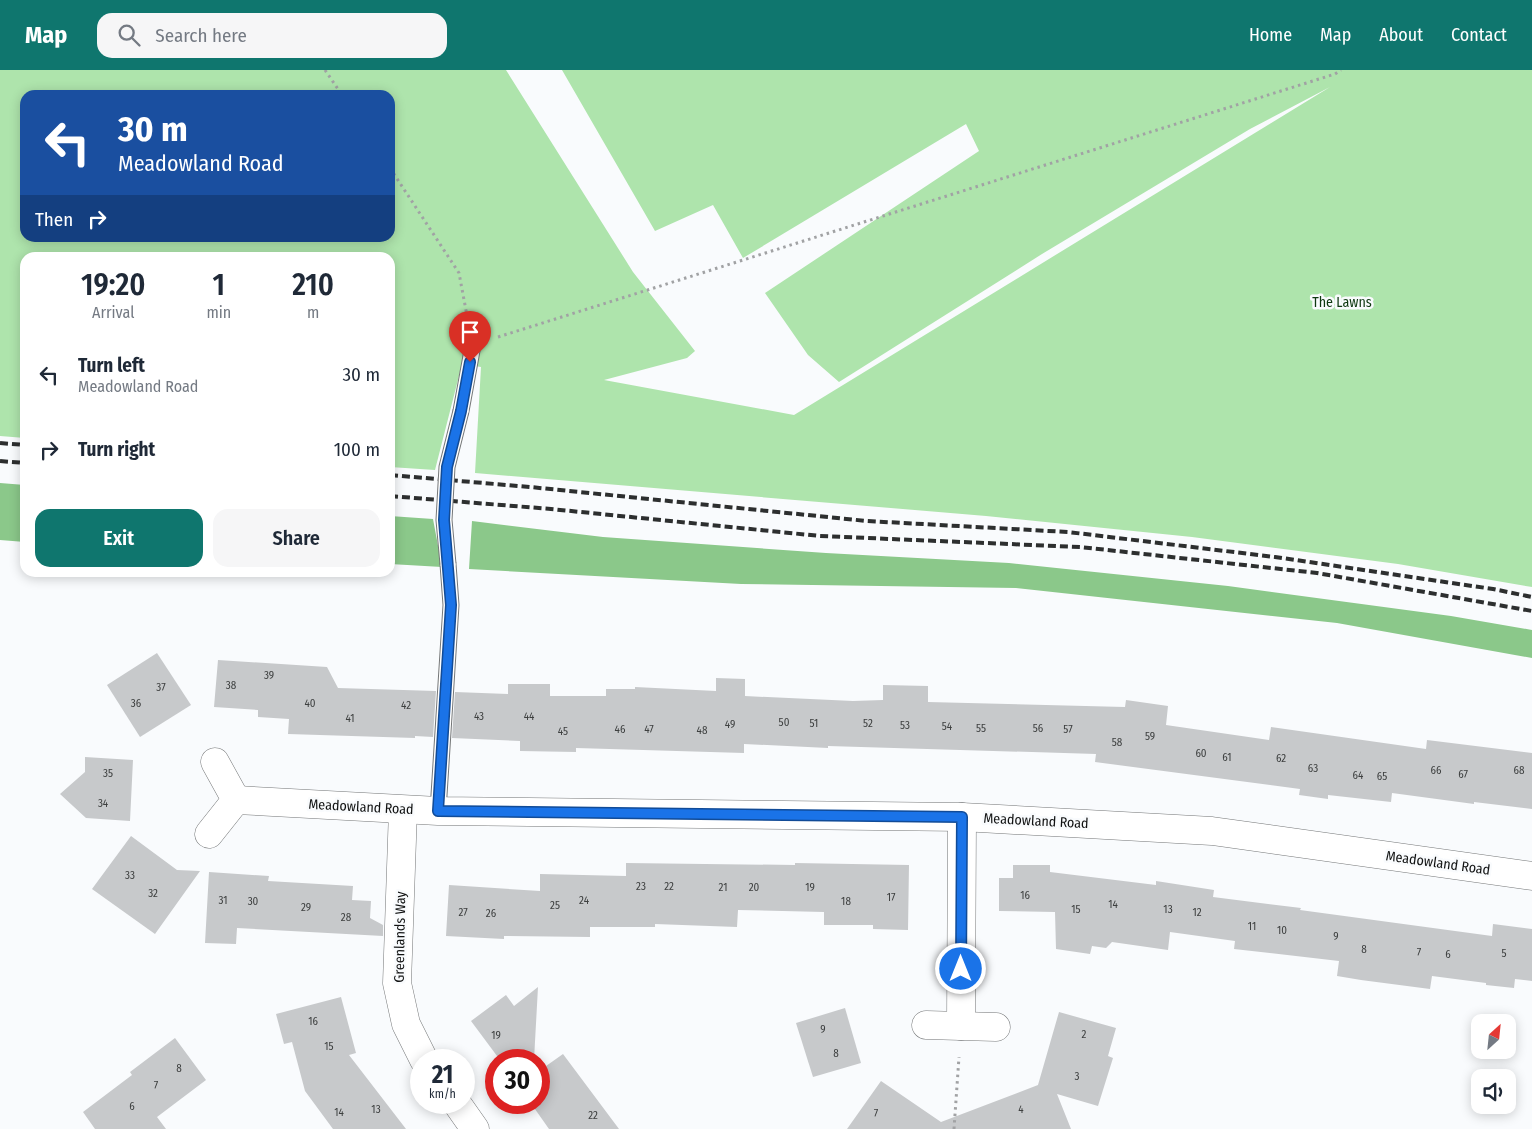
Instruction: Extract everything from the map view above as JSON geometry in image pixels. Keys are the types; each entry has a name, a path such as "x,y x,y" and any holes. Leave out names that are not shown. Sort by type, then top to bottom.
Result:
{"street":[{"path":"209,834 236,800 215,762"},
{"name":"Meadowland Road","path":"236,800 438,811 962,817 1212,831 1532,876"},
{"name":"Greenlands Way","path":"403,810 397,982 406,1024 418,1049"},
{"path":"961,1026 962,817"},
{"path":"926,1025 996,1027"},
{"path":"464,1114 475,1129"}],"lane":[{"path":"438,811 451,605 444,520 447,467 461,411 473,345"}],"path":[{"path":"325,70 339,90"},
{"path":"395,176 459,273 473,345 1335,74 1341,70"},
{"path":"954,1129 961,1026"}],"green space":[{"name":"The Lawns","path":"0,70 506,70 633,272 695,351 687,358 604,380 794,415 1330,87 1250,129 1042,254 839,382 808,355 765,293 979,151 966,124 743,258 713,205 655,231 562,70 1532,70 1532,587 1398,564 1192,537 986,516 475,473 481,367 462,364 435,470 395,467 395,252 20,252 20,438 0,436"},
{"path":"0,483 20,485 20,542 0,540"},
{"path":"395,516 433,519 442,567 395,564"},
{"path":"472,521 603,537 826,553 1009,563 1228,586 1451,616 1532,630 1532,658 1337,623 1016,588 741,584 469,569"}],"building":[{"path":"157,653 191,705 140,737 107,685"},
{"path":"218,660 327,667 338,688 436,691 433,737 288,734 289,719 258,717 258,710 214,707"},
{"path":"716,678 745,679 745,696 853,701 883,700 883,685 928,686 928,702 1125,707 1126,700 1168,706 1166,725 1269,740 1271,727 1426,749 1427,740 1532,753 1532,809 1474,802 1474,804 1392,793 1391,802 1328,795 1328,799 1299,795 1300,789 1095,762 1096,754 828,746 828,748 744,744 744,753 576,748 576,752 520,751 520,741 452,738 455,692 508,694 508,684 550,684 550,696 606,696 606,689 635,689 635,687 716,691"},
{"path":"85,757 133,760 130,821 86,818 60,794 85,772"},
{"path":"131,836 177,870 200,871 155,934 92,889"},
{"path":"626,863 909,865 908,930 873,929 873,925 824,925 824,912 738,910 737,927 655,924 655,927 590,927 590,937 504,936 504,939 446,936 449,885 540,891 540,874 626,876"},
{"path":"1013,865 1050,865 1050,872 1156,885 1156,881 1214,890 1213,897 1492,936 1493,924 1532,929 1532,981 1515,979 1514,988 1432,976 1430,989 1361,980 1337,976 1339,961 1234,949 1235,941 1170,932 1168,950 1112,942 1106,948 1092,946 1090,954 1056,949 1055,912 999,911 999,878 1013,878"},
{"path":"209,872 269,876 268,881 353,886 352,900 371,901 370,918 383,925 383,936 237,928 236,944 205,943"},
{"path":"538,987 535,1049 492,1049 471,1021 506,995 514,1006"},
{"path":"341,997 356,1053 349,1055 406,1129 333,1129 305,1091 292,1042 284,1044 276,1014"},
{"path":"845,1008 861,1063 813,1077 796,1023"},
{"path":"1059,1012 1116,1028 1108,1056 1113,1058 1098,1106 1057,1094 1071,1129 847,1129 881,1081 941,1122 1038,1085"},
{"path":"175,1038 206,1080 157,1117 166,1129 95,1129 83,1112 132,1075 130,1072"},
{"path":"563,1054 619,1129 549,1129 538,1114 550,1114 550,1063"}],"railway":[{"path":"0,443 20,445"},
{"path":"0,461 20,463"},
{"path":"395,475 867,521 1068,532 1275,557 1493,589 1532,597"},
{"path":"395,496 551,509 820,536 1080,547 1317,573 1532,611"}],"route":[{"path":"470,362 461,411 447,467 444,520 451,605 438,811 962,817 961,969"}]}
